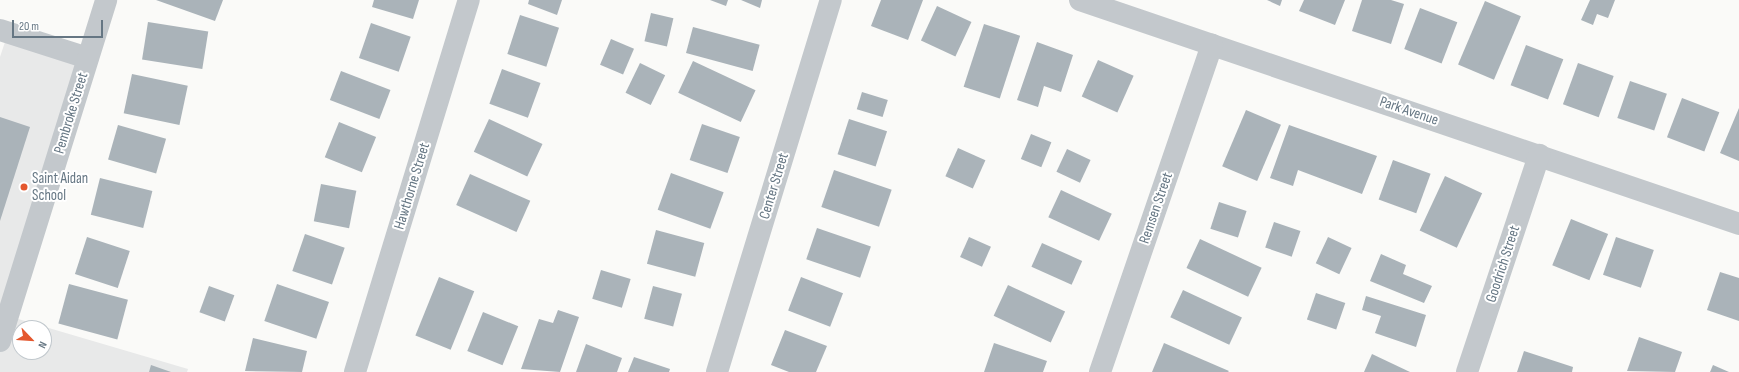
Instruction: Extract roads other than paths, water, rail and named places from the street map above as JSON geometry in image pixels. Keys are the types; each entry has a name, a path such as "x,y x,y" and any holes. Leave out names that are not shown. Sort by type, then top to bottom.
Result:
{"street":[{"name":"Pembroke Street","path":"0,341 106,0"},
{"name":"Hawthorne Street","path":"356,372 469,0"},
{"name":"Center Street","path":"717,372 831,0"},
{"name":"Park Avenue","path":"1080,0 1739,224"},
{"path":"0,30 88,58"},
{"name":"Remsen Street","path":"1100,372 1212,44"},
{"name":"Goodrich Street","path":"1467,372 1539,155"}],"place":[{"name":"Saint Aidan School","path":"24,187"}]}
